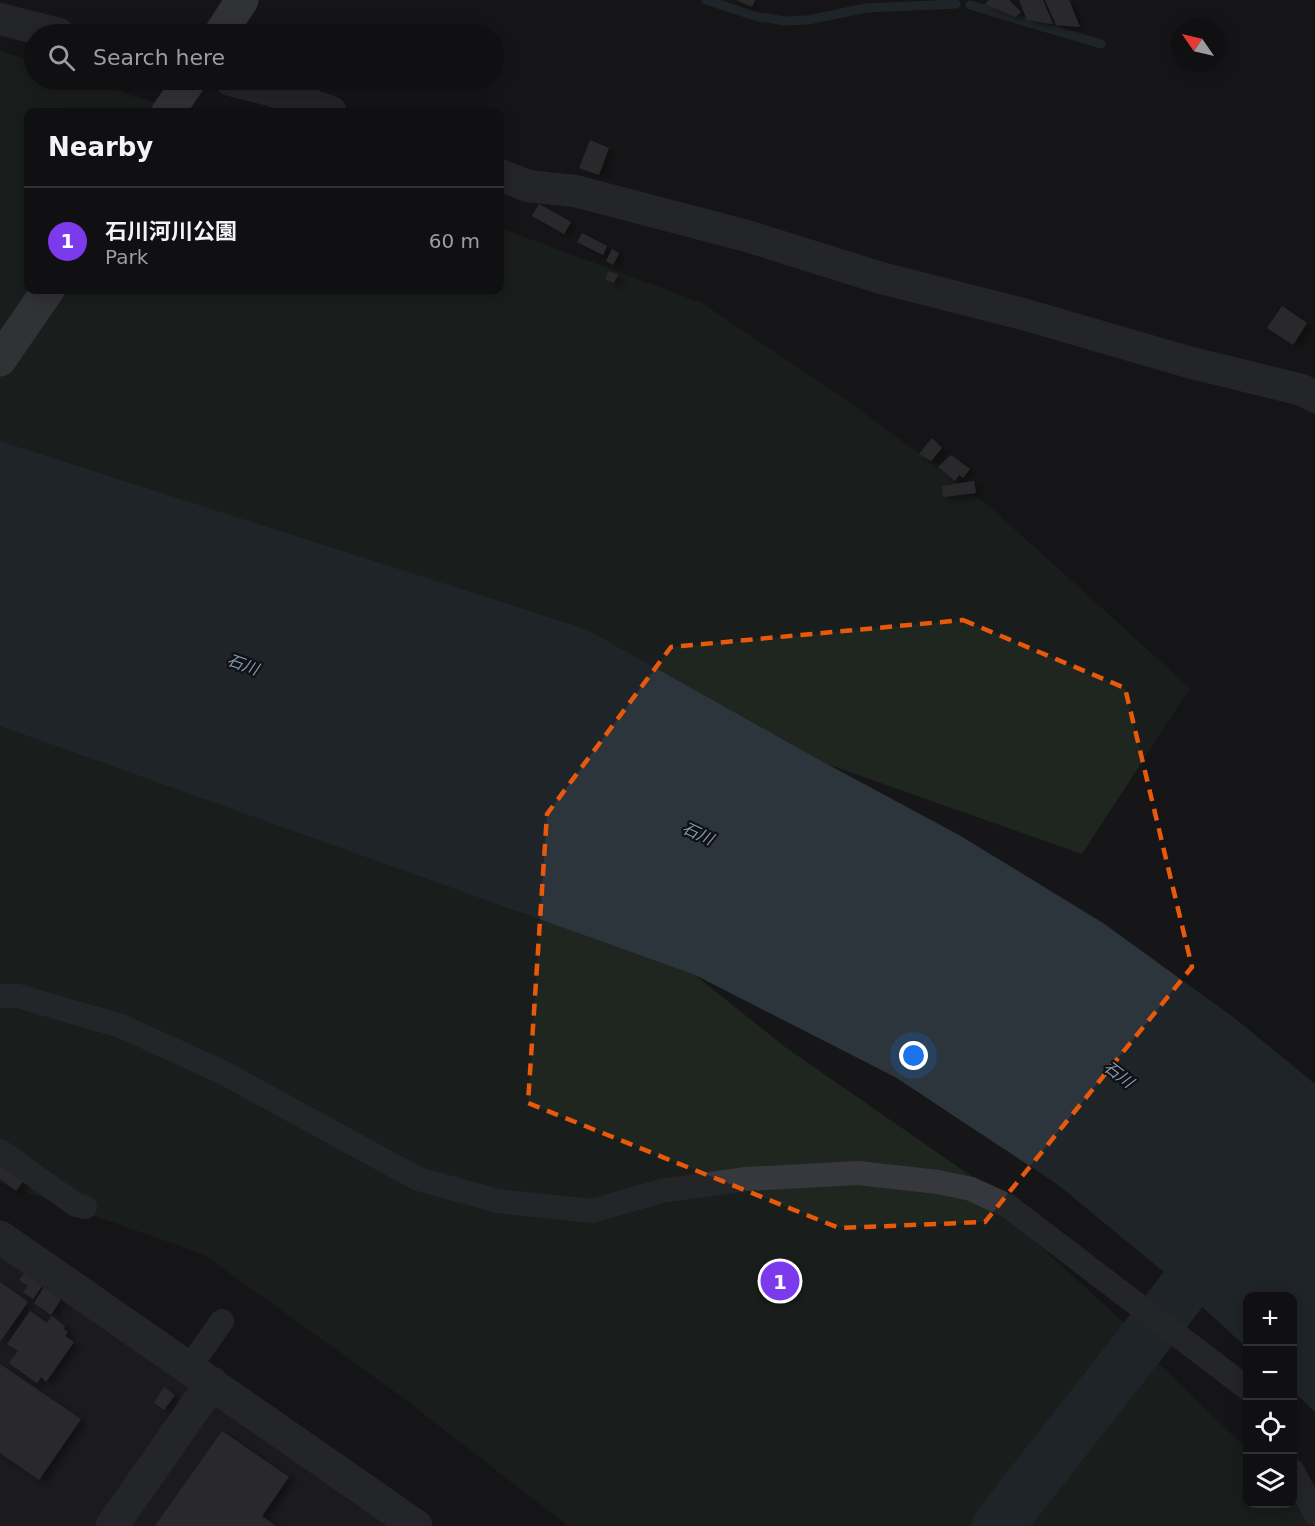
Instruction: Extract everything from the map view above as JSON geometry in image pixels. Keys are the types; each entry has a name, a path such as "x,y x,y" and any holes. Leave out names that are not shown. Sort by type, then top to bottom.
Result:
{"main road":[{"path":"226,24 242,0"},
{"path":"0,360 45,294"}],"street":[{"path":"0,19 24,25"},
{"path":"270,90 320,108"},
{"path":"504,177 528,186 575,191 747,236 881,278 1023,314 1188,362 1302,390 1315,397"},
{"path":"0,996 18,996 121,1026 222,1072 418,1179 498,1201 592,1211 672,1189 746,1179 858,1173 938,1182 971,1189 1008,1206 1243,1385"},
{"path":"0,1151 76,1205 85,1207"},
{"path":"0,1237 416,1526"},
{"path":"112,1526 200,1375 222,1321"},
{"path":"1297,1478 1315,1513"}],"highlighted area":[{"path":"963,620 1125,688 1192,967 985,1222 839,1228 528,1103 547,814 671,647"}],"shaded area":[{"path":"0,51 24,59 24,90 116,90 170,108 24,108 24,294 504,294 504,229 702,303 858,408 989,506 1190,688 1082,854 827,764 586,629 0,441"},
{"path":"0,726 695,975 785,1047 974,1178 1019,1227 1137,1335 983,1526 568,1526 402,1397 203,1254 0,1183"},
{"path":"0,1256 397,1526 0,1526"},
{"path":"1153,1358 1243,1445 1243,1508 1297,1508 1297,1498 1315,1522 1315,1526 1020,1526"}],"water":[{"name":"石川","path":"0,441 586,629 959,835 1103,923 1237,1020 1315,1084 1315,1412 1297,1395 1297,1292 1243,1292 1243,1344 1170,1277 1057,1184 895,1077 695,975 0,726"}],"building":[{"path":"736,0 755,0 752,7"},
{"path":"989,0 1009,0 1021,12 1015,17 985,4"},
{"path":"1019,0 1043,0 1053,24 1027,20"},
{"path":"1045,0 1069,0 1080,27 1056,25"},
{"path":"590,140 609,148 599,175 579,168"},
{"path":"539,204 571,222 564,234 532,216"},
{"path":"582,233 607,246 603,255 577,242"},
{"path":"612,249 619,253 613,265 606,261"},
{"path":"609,271 618,275 614,283 605,279"},
{"path":"1282,306 1307,323 1293,345 1267,328"},
{"path":"932,438 942,448 931,461 919,454"},
{"path":"951,455 970,469 963,478 959,475 955,481 938,467"},
{"path":"974,481 976,493 943,497 942,486"},
{"path":"0,1158 26,1177 16,1191 0,1179"},
{"path":"25,1273 42,1286 33,1299 23,1292 28,1286 19,1280"},
{"path":"0,1282 28,1302 0,1342"},
{"path":"44,1287 61,1299 51,1315 34,1303"},
{"path":"30,1311 47,1323 52,1316 65,1326 63,1329 68,1332 65,1336 74,1342 46,1382 41,1377 37,1383 9,1363 18,1351 7,1344"},
{"path":"0,1364 81,1419 39,1480 0,1453"},
{"path":"164,1387 175,1395 164,1410 154,1403"},
{"path":"222,1431 289,1477 262,1516 276,1526 155,1526"}],"waterway":[{"path":"706,0 758,17 786,21 808,20 866,8 956,4"},
{"path":"970,5 1101,44"},
{"path":"998,1526 1228,1232"}],"place":[{"name":"石川河川公園","path":"780,1281"}]}
